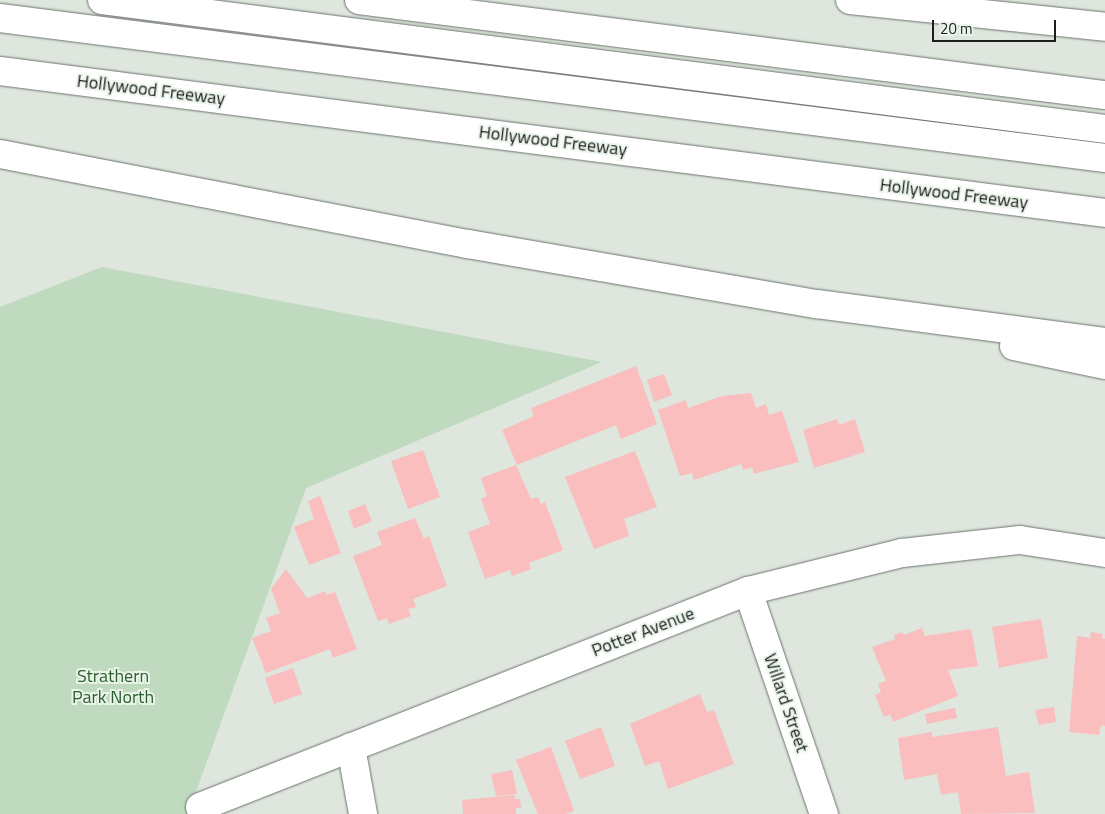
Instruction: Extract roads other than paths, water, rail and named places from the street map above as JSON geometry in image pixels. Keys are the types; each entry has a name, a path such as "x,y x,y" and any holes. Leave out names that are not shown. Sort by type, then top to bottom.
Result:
{"main road":[{"path":"102,0 1105,129"},
{"path":"360,0 1105,95"},
{"path":"850,0 1105,27"},
{"path":"0,18 1105,158"},
{"name":"Hollywood Freeway","path":"0,71 1105,213"},
{"path":"0,154 468,244 817,304 1105,365"},
{"path":"817,304 1105,342"},
{"name":"Potter Avenue","path":"200,806 748,591 902,553 1020,540 1105,553"},
{"name":"Willard Street","path":"748,591 824,814"},
{"path":"351,747 363,814"}],"park label":[{"name":"Strathern Park North","path":"113,688"}]}
